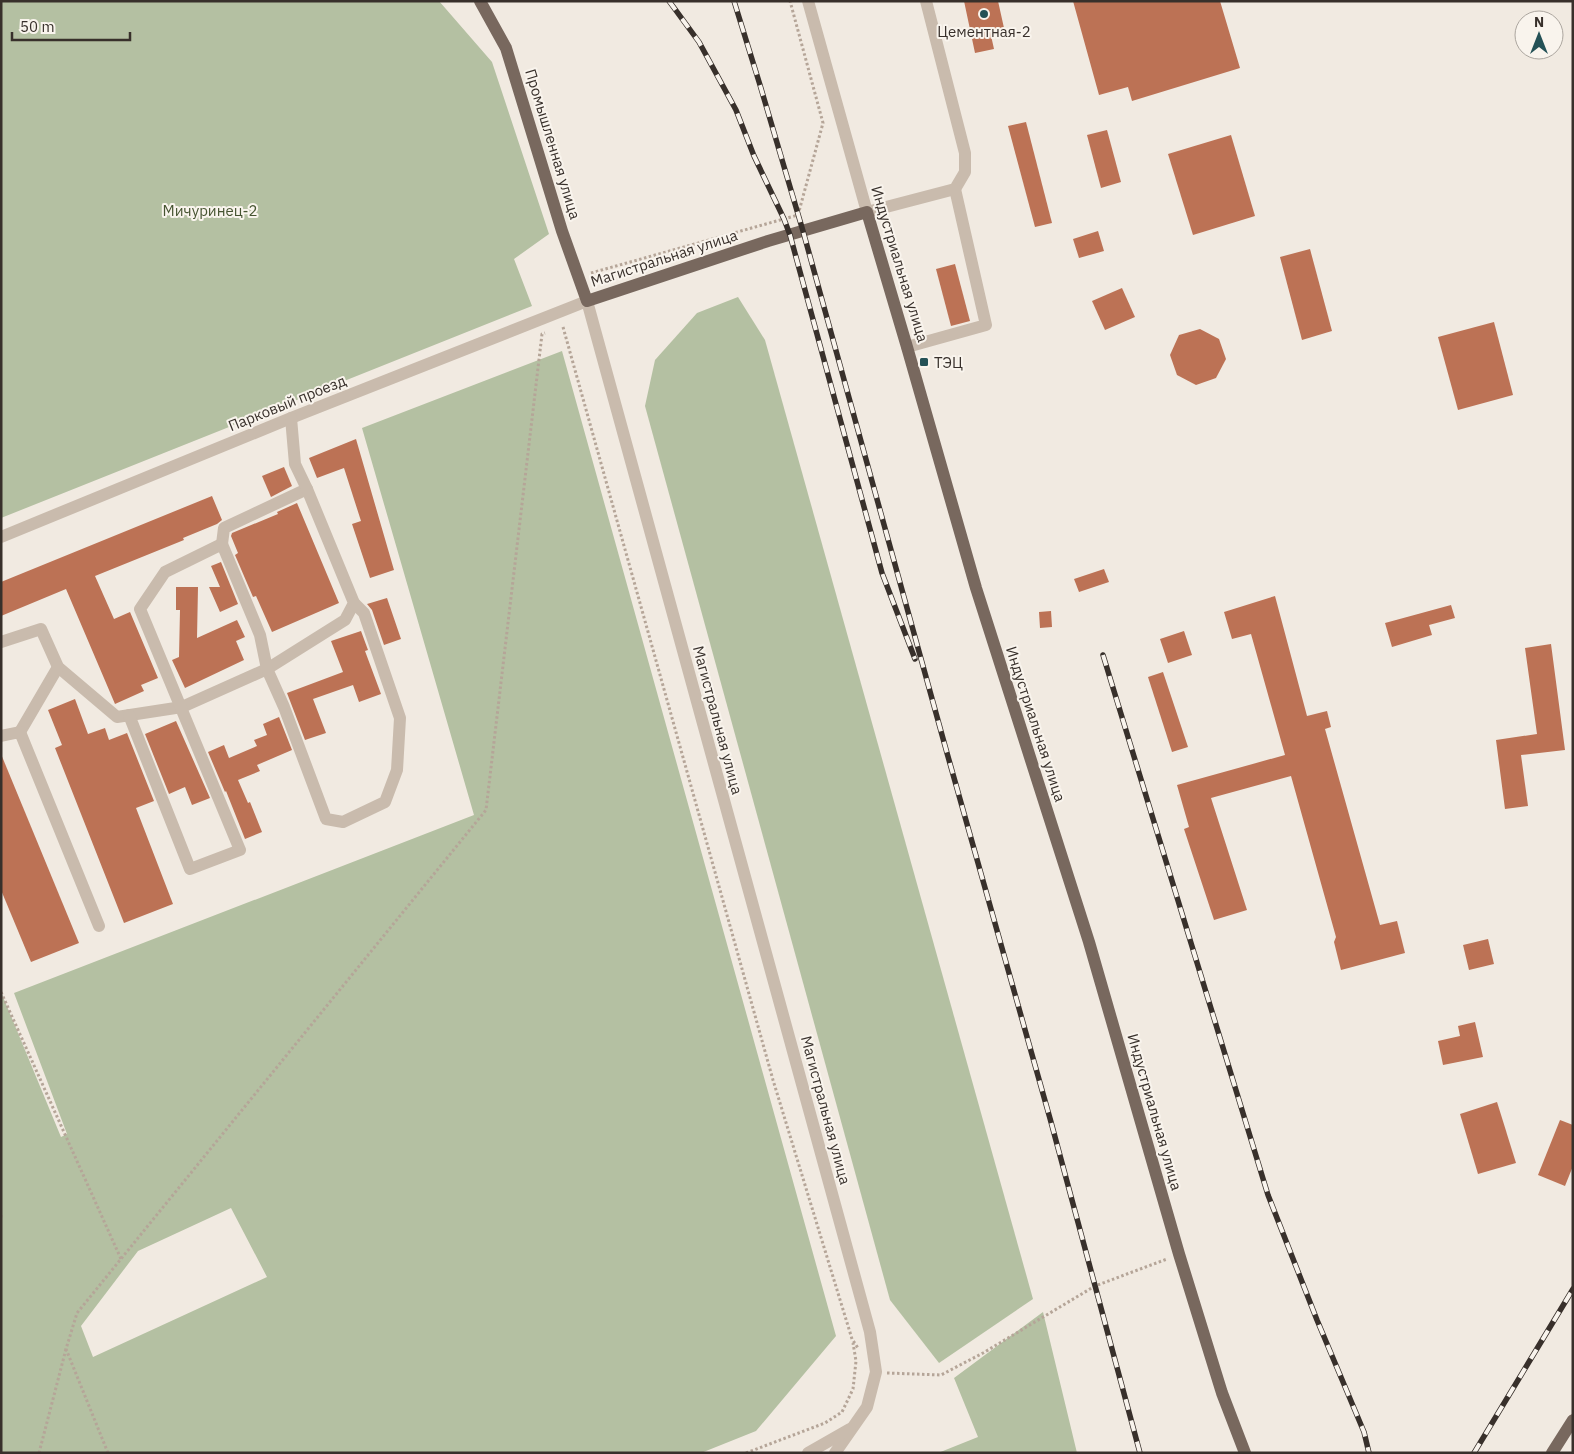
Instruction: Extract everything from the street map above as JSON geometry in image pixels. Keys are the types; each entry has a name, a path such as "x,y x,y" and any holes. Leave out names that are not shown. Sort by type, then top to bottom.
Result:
{"main road":[{"name":"Промышленная улица","path":"480,1 506,48 562,231 587,301"},
{"name":"Магистральная улица","path":"587,301 768,241 867,212"},
{"name":"Индустриальная улица","path":"867,212 976,588 1088,942 1179,1254 1222,1393 1245,1453"},
{"path":"1552,1453 1573,1420"}],"street":[{"name":"Индустриальная улица","path":"808,1 867,212"},
{"path":"867,212 955,189 966,172 965,153 926,1"},
{"path":"907,347 986,325 955,189"},
{"name":"Парковый проезд","path":"1,537 291,418 587,301"},
{"name":"Магистральная улица","path":"587,301 870,1332 876,1372 867,1407 835,1453"},
{"path":"291,418 295,464 307,489 354,603 364,612 400,718 397,770 385,802 343,822 326,819 284,707 267,669 260,635 222,544 224,528 307,489"},
{"path":"128,715 190,869 240,850 140,609 165,572 222,544"},
{"path":"1,642 41,629 58,668 117,717 182,707 267,669 345,620 354,603"},
{"path":"1,736 20,732 58,668"},
{"path":"20,732 99,926"},
{"path":"808,1453 852,1428"}],"path":[{"path":"578,276 798,215 823,123 790,1"},
{"path":"566,309 563,327 773,1080 852,1340 856,1360 853,1389 842,1412 825,1422 746,1453"},
{"path":"556,330 563,327"},
{"path":"39,1453 77,1313 486,810 542,334 549,332"},
{"path":"1,992 121,1259"},
{"path":"1,1215 1,1220"},
{"path":"876,1372 941,1376 1095,1286 1179,1254"},
{"path":"852,1340 861,1352"},
{"path":"66,1349 108,1453"}],"green space":[{"name":"Мичуринец-2","path":"1,1 439,1 492,62 549,234 514,259 532,306 1,518"},
{"path":"738,297 765,340 1033,1299 939,1363 890,1300 645,406 655,360 697,313"},
{"path":"562,351 836,1336 756,1431 701,1453 1,1453 1,992 61,1137 67,1134 14,993 474,815 362,428","holes":["231,1208 267,1277 93,1357 81,1326 138,1251"]},
{"path":"1043,1312 1077,1453 938,1453 978,1437 954,1378"}],"building":[{"name":"Цементная-2","path":"964,1 998,1 1004,28 990,31 994,49 975,53"},
{"path":"1073,1 1220,1 1240,68 1132,101 1128,87 1099,95"},
{"path":"1026,122 1052,223 1035,227 1008,126"},
{"path":"1107,130 1121,182 1101,188 1087,135"},
{"path":"1231,135 1255,216 1193,235 1168,154"},
{"path":"1098,231 1104,251 1079,258 1073,239"},
{"path":"1310,249 1332,331 1302,340 1280,257"},
{"path":"955,264 970,321 951,326 936,269"},
{"path":"1122,288 1135,317 1105,330 1092,301"},
{"path":"1494,322 1513,395 1458,410 1438,337"},
{"path":"1200,329 1219,339 1226,359 1216,378 1196,385 1177,375 1170,355 1179,335"},
{"path":"356,439 394,570 370,578 352,524 361,521 344,468 317,478 309,458"},
{"path":"284,467 292,486 271,497 262,476"},
{"path":"212,496 222,520 217,524 183,538 184,540 95,576 114,619 130,612 158,678 141,685 144,691 115,704 66,589 1,616 1,582"},
{"path":"297,503 339,603 272,632 256,596 253,597 235,555 238,553 231,536 232,533 278,514 277,512"},
{"path":"221,562 238,604 220,612 209,587 220,587 211,566"},
{"path":"1104,569 1109,582 1079,592 1074,579"},
{"path":"176,587 198,587 197,638 237,620 245,637 236,641 244,660 185,688 172,660 179,657 180,610 176,610"},
{"path":"1275,596 1307,716 1327,711 1331,727 1325,729 1380,925 1397,921 1405,953 1341,970 1334,942 1336,937 1291,776 1211,798 1247,910 1214,920 1184,829 1189,827 1177,785 1285,755 1251,634 1232,639 1224,612"},
{"path":"387,598 401,639 384,645 372,610 367,604"},
{"path":"1451,605 1455,618 1429,625 1432,635 1392,647 1385,623"},
{"path":"1051,611 1052,627 1040,628 1039,612"},
{"path":"361,631 368,650 365,651 381,694 359,702 353,685 313,699 326,733 305,740 287,693 343,672 331,641"},
{"path":"1184,631 1192,655 1168,663 1160,639"},
{"path":"1551,644 1565,750 1521,755 1528,806 1505,809 1496,740 1537,734 1525,648"},
{"path":"1163,672 1188,747 1172,752 1148,677"},
{"path":"75,699 88,734 105,728 109,740 127,733 154,801 136,808 173,904 124,923 55,748 62,745 48,710"},
{"path":"279,717 292,750 257,765 260,771 238,780 248,803 250,802 262,832 245,839 208,752 224,745 229,758 257,746 254,740 267,735 263,724"},
{"path":"176,721 210,798 192,805 185,787 169,794 145,734"},
{"path":"1,754 79,943 31,962 1,890"},
{"path":"1488,939 1494,964 1469,970 1463,945"},
{"path":"1475,1022 1483,1057 1443,1065 1438,1041 1460,1036 1458,1026"},
{"path":"1497,1102 1516,1163 1478,1174 1460,1114"},
{"path":"1560,1120 1573,1125 1573,1166 1565,1186 1538,1175"}],"railway":[{"path":"669,1 699,42 736,110 754,156 790,235 882,573 915,659"},
{"path":"734,1 803,231 1051,1122 1140,1453"},
{"path":"1103,655 1268,1195 1317,1320 1364,1432 1369,1453"},
{"path":"1474,1453 1573,1289"}],"place":[{"name":"Цементная-2","path":"984,14"},
{"name":"ТЭЦ","path":"924,362"}]}
